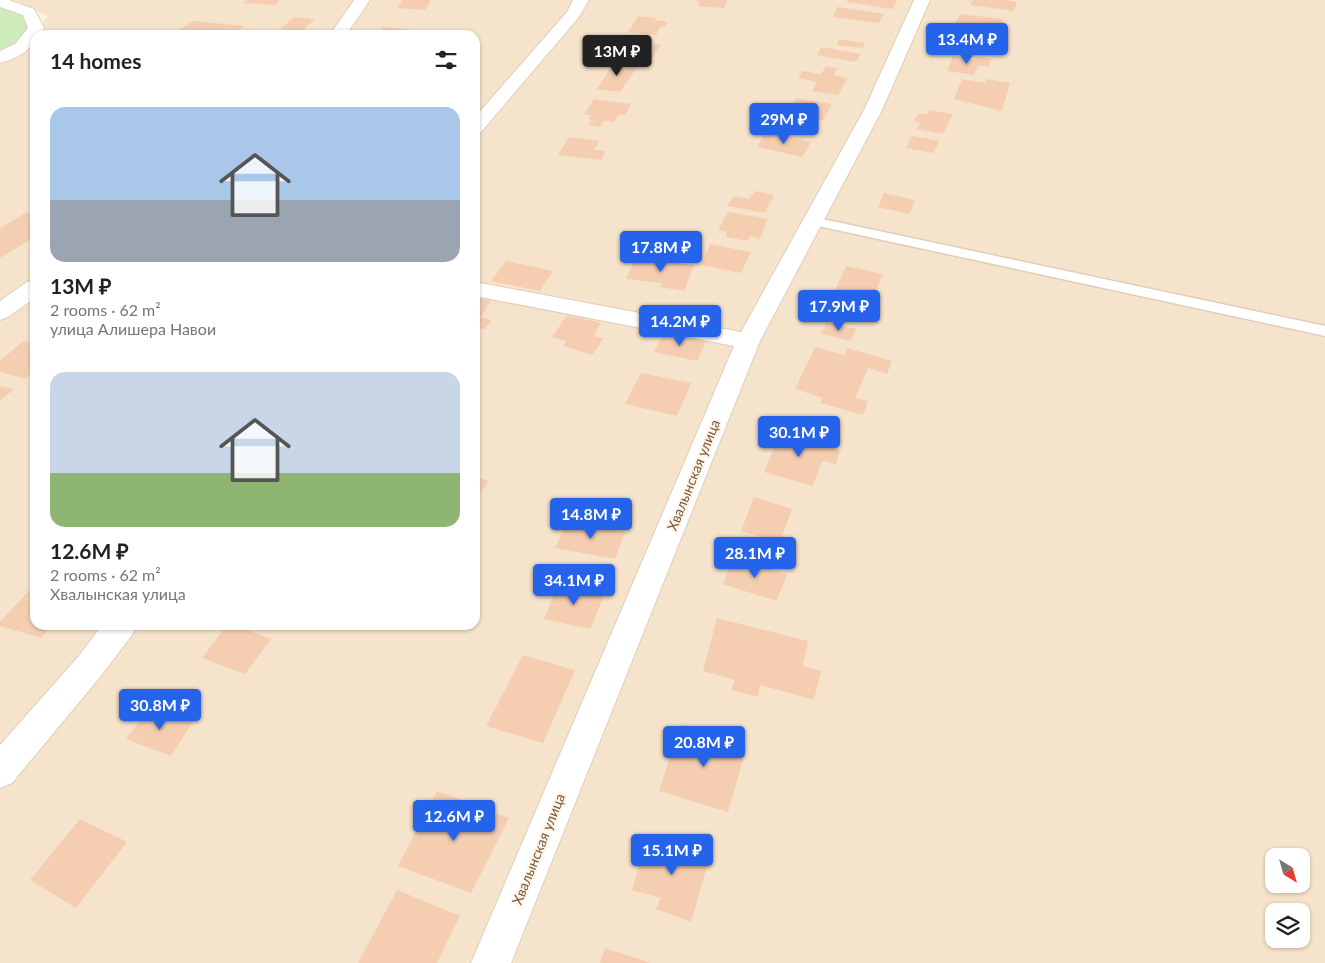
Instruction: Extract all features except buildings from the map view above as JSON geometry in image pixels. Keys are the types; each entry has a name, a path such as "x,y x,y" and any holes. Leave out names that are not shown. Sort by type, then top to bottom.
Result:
{"street":[{"path":"341,30 362,0"},
{"path":"480,122 574,14 581,0"},
{"name":"Хвалынская улица","path":"491,963 748,342 873,110 922,0"},
{"path":"0,2 29,12 36,28 34,30"},
{"path":"0,58 21,47 30,36"},
{"path":"480,290 748,342"},
{"path":"0,312 30,291"},
{"path":"0,312 30,298"},
{"path":"0,771 118,630"}],"lane":[{"path":"813,221 1325,331"}],"shaded area":[{"path":"15,0 1325,0 1325,963 0,963 0,65 19,56 30,41 30,630 480,630 480,30 38,30 48,16"}],"green space":[{"path":"0,5 27,14 31,30 17,48 0,57"}]}
